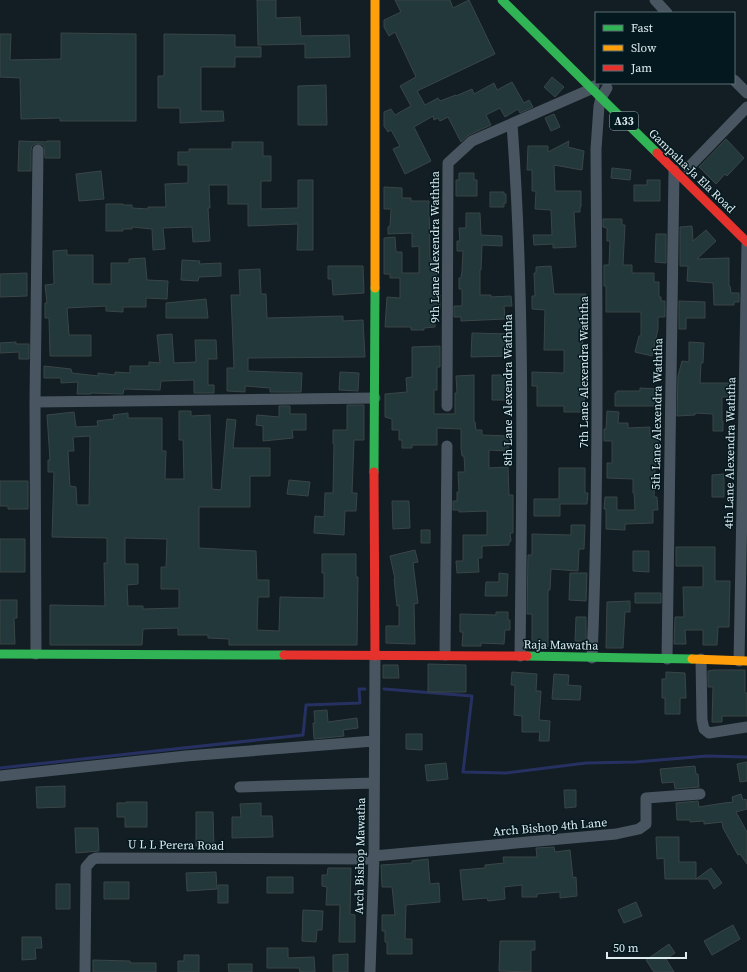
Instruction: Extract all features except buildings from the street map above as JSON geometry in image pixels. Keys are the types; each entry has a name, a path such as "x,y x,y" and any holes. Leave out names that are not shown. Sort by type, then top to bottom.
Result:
{"main road":[{"path":"375,656 376,0"},
{"path":"502,0 595,80"},
{"name":"Gampaha-Ja Ela Road","path":"601,98 747,242"},
{"name":"Raja Mawatha","path":"0,654 445,655 743,661"}],"street":[{"path":"655,0 667,12"},
{"path":"735,81 747,93"},
{"name":"7th Lane Alexendra Waththa","path":"592,658 595,595 597,445 596,149 599,106 603,87"},
{"name":"9th Lane Alexendra Waththa","path":"447,406 448,163 472,141 603,87"},
{"path":"688,168 747,107"},
{"name":"8th Lane Alexendra Waththa","path":"512,124 516,177 521,317 522,455 520,656"},
{"path":"36,654 35,402 38,150"},
{"name":"5th Lane Alexendra Waththa","path":"667,659 674,170"},
{"name":"4th Lane Alexendra Waththa","path":"743,661 747,245"},
{"path":"35,402 375,398"},
{"path":"445,655 447,446"},
{"name":"Arch Bishop Mawatha","path":"370,972 374,857 375,656"},
{"path":"701,659 702,720 704,729 709,733 747,727"},
{"path":"0,776 186,756 374,741"},
{"path":"240,787 374,783"},
{"name":"Arch Bishop 4th Lane","path":"374,857 616,834 639,829 646,824 646,798 700,794"},
{"name":"U L L Perera Road","path":"85,972 86,867 96,858 374,857"}],"waterway":[{"path":"0,768 303,735 306,705 360,703 359,689 365,689"},
{"path":"384,689 472,696 463,772 506,773 586,763 635,762 707,756 747,757"}],"traffic: fast":[{"path":"502,0 657,153"},
{"path":"374,472 375,288"},
{"path":"0,654 284,655"},
{"path":"527,656 692,659"}],"traffic: slow":[{"path":"375,0 375,288"},
{"path":"692,659 747,661"}],"traffic: jam":[{"path":"657,153 747,242"},
{"path":"374,472 375,656"},
{"path":"284,655 527,656"}]}
